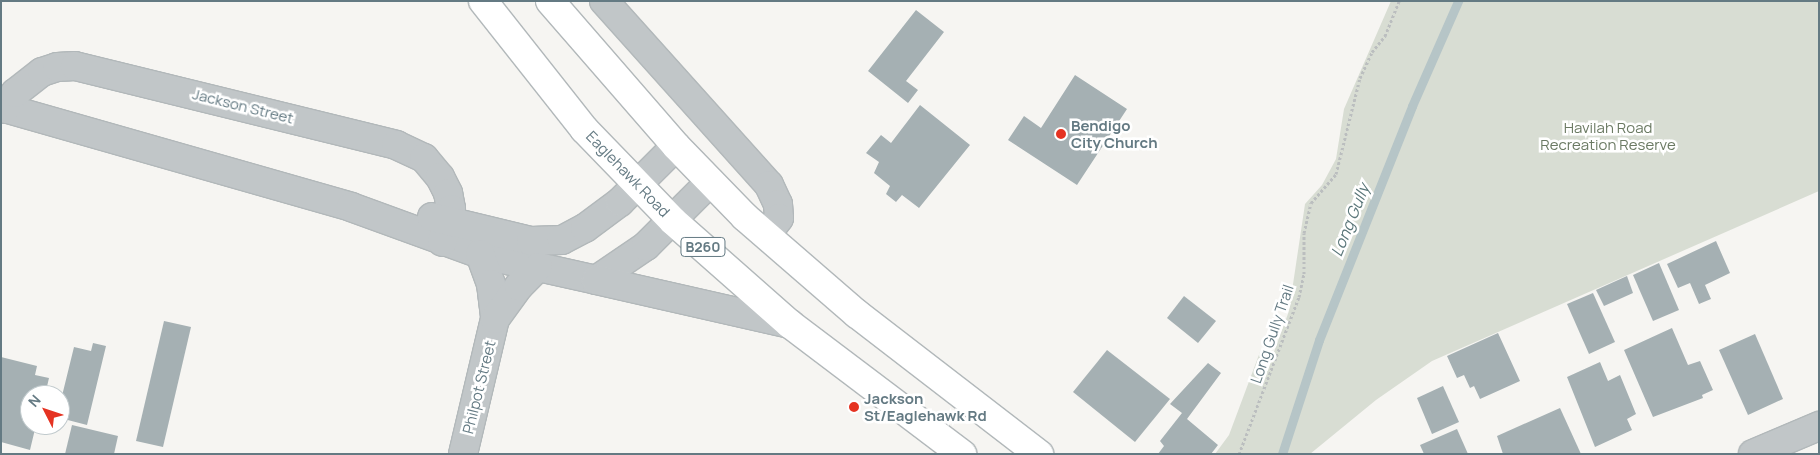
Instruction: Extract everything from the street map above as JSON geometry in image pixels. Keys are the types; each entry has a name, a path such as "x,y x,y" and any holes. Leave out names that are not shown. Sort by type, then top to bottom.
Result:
{"main road":[{"name":"Eaglehawk Road","path":"483,1 584,129 674,221 790,324 962,454"},
{"path":"506,1 584,129"},
{"path":"550,1 676,146 710,182 773,227 857,314 1039,454"}],"street":[{"path":"604,1 769,185 778,204 773,227"},
{"name":"Jackson Street","path":"446,231 448,193 440,177 416,154 386,142 75,66 42,72 15,93 3,108 351,207 446,231 554,242 592,223 637,185 676,146"},
{"path":"596,280 631,258 674,221 710,182"},
{"name":"Jackson Street","path":"446,231 480,254 790,324"},
{"name":"Philpot Street","path":"463,454 495,319 491,284 480,254"},
{"name":"Philpot Street","path":"495,319 518,286 538,268"},
{"path":"1753,454 1819,426"}],"path":[{"name":"Long Gully Trail","path":"1239,454 1298,297 1304,274 1304,233 1311,203 1336,174 1360,78 1372,52 1385,36 1400,1"}],"green space":[{"name":"Havilah Road Recreation Reserve","path":"1391,1 1819,1 1819,191 1432,361 1376,400 1310,454 1215,454 1229,435 1260,352 1271,360 1289,311 1305,204 1322,185 1336,159 1344,109"}],"building":[{"path":"916,10 944,32 906,81 918,90 908,103 868,71"},
{"name":"Bendigo City Church","path":"1075,75 1127,109 1077,185 1008,140 1024,116 1041,128"},
{"path":"920,105 970,145 919,208 902,195 896,202 886,194 890,186 874,173 879,162 866,153 881,135 891,143"},
{"path":"1716,241 1730,273 1705,285 1711,299 1699,304 1690,283 1678,288 1667,264"},
{"path":"1659,263 1679,310 1653,321 1633,275"},
{"path":"1627,276 1633,293 1604,306 1596,290"},
{"path":"1593,293 1615,342 1589,354 1567,304"},
{"path":"1184,296 1216,321 1198,343 1167,318"},
{"path":"164,321 191,327 163,447 136,441"},
{"path":"1672,328 1688,365 1700,361 1713,390 1702,395 1703,398 1653,417 1624,350"},
{"path":"1498,333 1520,381 1480,399 1474,386 1470,388 1464,375 1457,378 1447,356"},
{"path":"1755,334 1783,399 1748,415 1719,350"},
{"path":"93,343 106,346 87,425 70,421 70,385 65,385 74,347 91,351"},
{"path":"1107,350 1170,399 1135,442 1073,392"},
{"path":"1,357 37,366 35,375 49,378 47,385 20,385 20,435 34,435 30,450 1,442"},
{"path":"1600,362 1608,381 1620,375 1636,414 1627,419 1632,430 1595,447 1567,377"},
{"path":"1208,363 1221,373 1187,419 1218,445 1211,454 1158,454 1164,446 1160,441 1182,413 1170,404"},
{"path":"1443,386 1459,422 1432,434 1417,398"},
{"path":"1560,408 1581,454 1503,454 1497,436"},
{"path":"72,425 118,436 114,454 65,454"},
{"path":"1457,429 1468,454 1424,454 1420,445"}],"waterway":[{"name":"Long Gully","path":"1282,454 1319,340 1412,106 1458,1"}],"place":[{"name":"Bendigo City Church","path":"1061,134"},
{"name":"Jackson St/Eaglehawk Rd","path":"854,407"}]}
